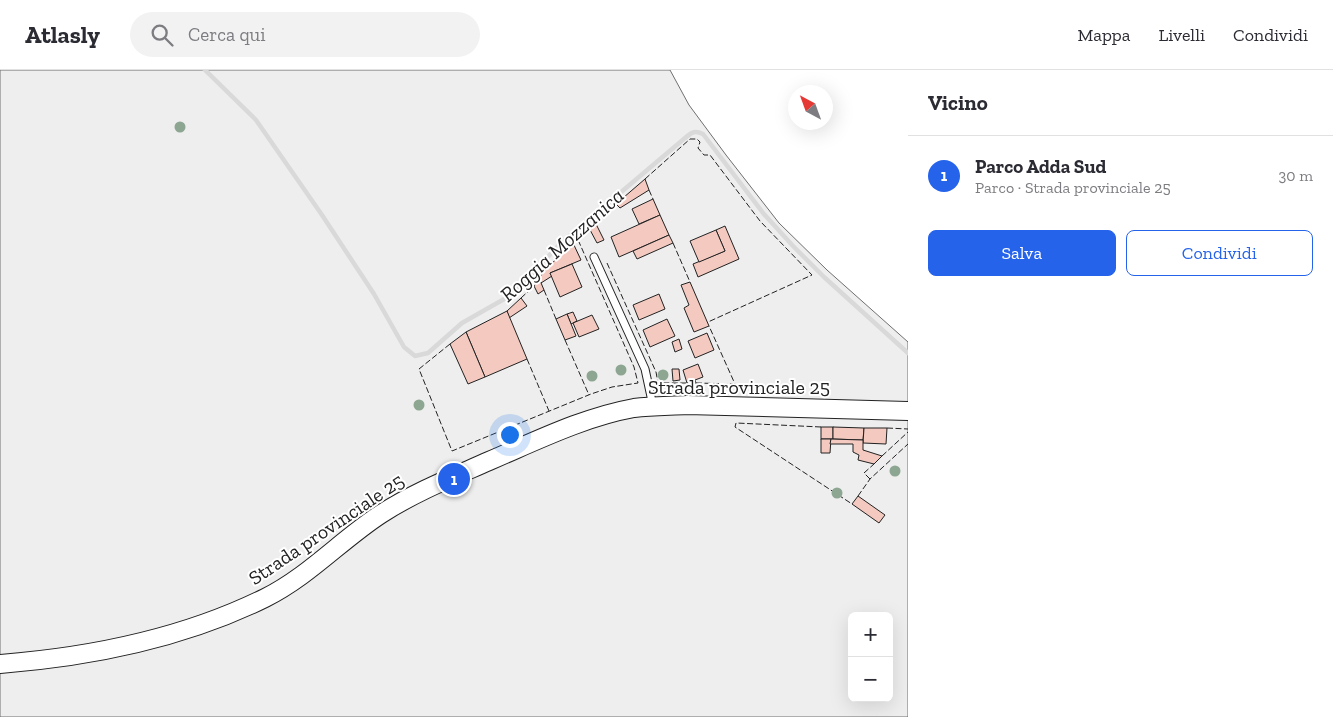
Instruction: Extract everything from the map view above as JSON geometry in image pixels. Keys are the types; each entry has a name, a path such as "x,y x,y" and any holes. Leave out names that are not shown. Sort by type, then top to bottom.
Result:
{"street":[{"name":"Strada provinciale 25","path":"0,664 58,658 158,638 234,613 267,597 301,577 361,527 383,512 436,484 587,421 613,413 653,406 687,405 908,411"}],"lane":[{"path":"594,257 645,369 653,406"}],"shaded area":[{"path":"0,70 670,70 689,105 779,223 827,270 908,342 908,717 0,717"}],"building":[{"path":"645,179 649,190 620,208 616,204"},
{"path":"653,199 660,215 639,224 632,209"},
{"path":"660,215 669,235 619,257 611,237"},
{"path":"596,224 604,240 597,243 589,228"},
{"path":"725,226 739,259 698,277 693,264 725,251 716,230"},
{"path":"716,230 725,251 699,262 690,241"},
{"path":"669,235 673,243 637,259 633,251"},
{"path":"573,243 581,260 550,273 552,276 541,283 539,278 547,268"},
{"path":"572,264 582,287 560,297 550,273"},
{"path":"539,278 544,290 538,294 534,286"},
{"path":"690,282 709,326 694,332 684,308 689,305 681,285"},
{"path":"659,294 665,309 639,320 633,305"},
{"path":"521,298 527,306 509,318 507,311"},
{"path":"507,311 527,359 485,377 466,332"},
{"path":"573,312 577,321 571,324 567,314"},
{"path":"567,314 576,336 565,340 556,319"},
{"path":"592,315 599,329 579,337 573,323"},
{"path":"667,319 675,336 650,347 643,330"},
{"path":"466,332 485,377 468,384 450,344"},
{"path":"707,333 714,350 695,358 688,341"},
{"path":"679,339 682,349 675,352 672,342"},
{"path":"698,364 703,377 695,380 696,383 687,383 683,370"},
{"path":"672,369 679,369 680,380 673,381"},
{"path":"821,427 833,427 833,439 821,439"},
{"path":"833,427 864,428 863,440 833,439"},
{"path":"864,428 887,428 886,444 863,443"},
{"path":"821,439 831,439 830,453 821,453"},
{"path":"831,439 863,440 863,450 882,456 874,464 858,460 859,455 853,452 853,444 830,444"},
{"path":"858,496 885,515 879,523 852,504"}],"waterway":[{"name":"Roggia Mozzanica","path":"205,70 256,120 374,294 404,347 415,356 428,353 462,323 506,298 561,243 687,136 696,132 703,134 763,213 793,246 824,277 908,353"}],"fence":[{"path":"645,179 690,139 697,139 700,142 698,148 704,155 710,155 760,221 812,275 708,322"},
{"path":"649,190 653,199"},
{"path":"450,344 419,369 452,451 591,394 612,387 638,383 634,367 579,242"},
{"path":"673,243 690,282"},
{"path":"607,263 656,372 658,383 687,383"},
{"path":"521,298 534,286"},
{"path":"544,290 556,319"},
{"path":"696,383 735,384 709,326"},
{"path":"565,340 589,395"},
{"path":"527,359 549,411"},
{"path":"821,427 736,423 735,427 852,504"},
{"path":"887,428 908,429"},
{"path":"882,456 908,432"},
{"path":"858,496 870,479 908,444"},
{"path":"870,479 864,473 874,464"}],"place":[{"name":"Parco Adda Sud","path":"454,479"}]}
